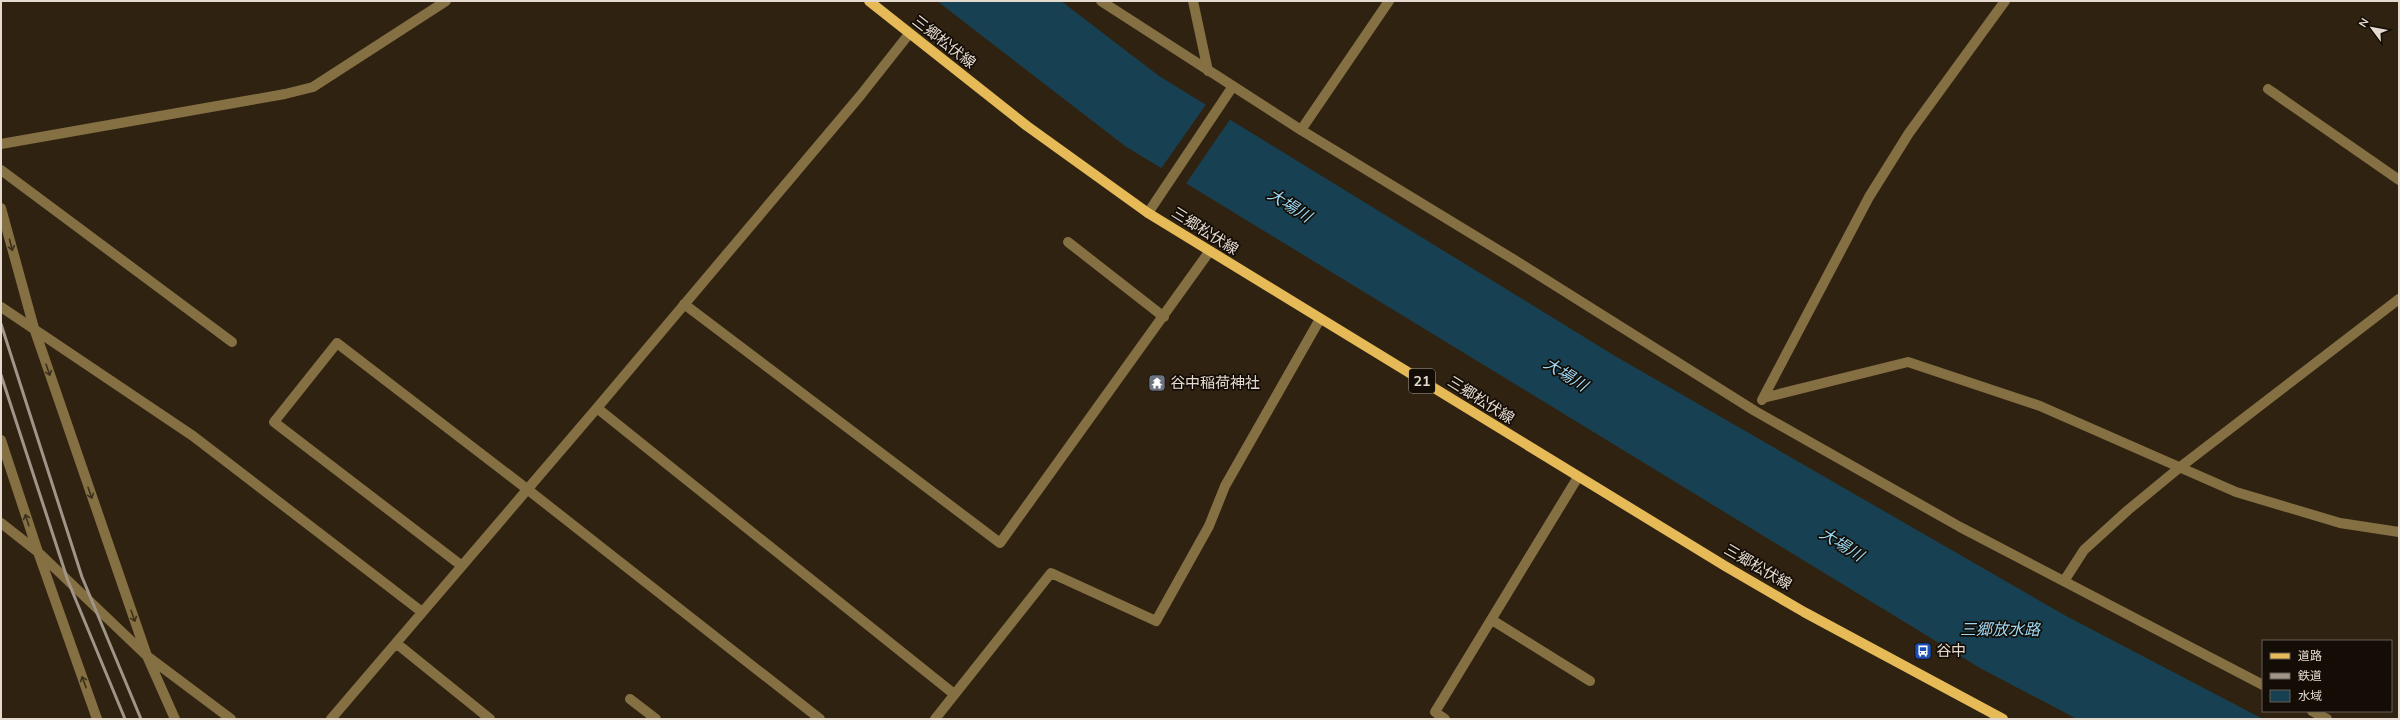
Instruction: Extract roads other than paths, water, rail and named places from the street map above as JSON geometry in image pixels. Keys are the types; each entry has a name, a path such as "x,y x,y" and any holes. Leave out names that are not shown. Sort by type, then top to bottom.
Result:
{"main road":[{"name":"三郷松伏線","path":"869,1 1027,126 1148,213 1209,252 1578,477 1804,612 2001,718"}],"street":[{"path":"1,144 285,94 313,87 446,1"},
{"path":"1101,1 1301,130 1506,254 1755,411 1960,527 2262,684"},
{"path":"1193,1 1208,71"},
{"path":"1301,130 1389,1"},
{"path":"1755,411 1869,197 1909,133 2005,1"},
{"path":"331,719 597,408 860,96 909,34"},
{"path":"1148,213 1233,86"},
{"path":"2268,89 2399,180"},
{"path":"1,170 232,342"},
{"path":"1,208 34,328 147,656 175,719"},
{"path":"1068,242 1164,317"},
{"path":"684,304 1000,543 1164,317 1209,252"},
{"path":"2064,582 2084,550 2179,468 2399,299"},
{"path":"1,307 192,436 422,612"},
{"path":"935,719 1051,573 1156,621 1209,526 1225,486 1320,319"},
{"path":"462,566 274,422 337,343 527,488 820,719"},
{"path":"1763,398 1908,362 2040,406 2236,492 2340,523 2399,532"},
{"path":"597,408 954,694"},
{"path":"1,440 38,552 97,719"},
{"path":"1445,719 1435,712 1578,477"},
{"path":"1,523 38,552 147,656 231,719"},
{"path":"1492,620 1590,681"},
{"path":"396,643 490,719"},
{"path":"630,699 656,719"},
{"path":"2314,712 2327,719"}],"water":[{"name":"三郷放水路","path":"937,1 1061,1 1159,76 1615,356 2066,616 2263,719 2077,719 1980,668 1125,146"}],"railway":[{"path":"1,324 82,577 141,719"},
{"path":"1,375 68,581 125,719"}],"place":[{"name":"谷中稲荷神社","path":"1157,383"},
{"name":"谷中","path":"1923,651"}],"water label":[{"name":"大場川","path":"1290,205"},
{"name":"大場川","path":"1566,374"},
{"name":"大場川","path":"1842,544"}]}
